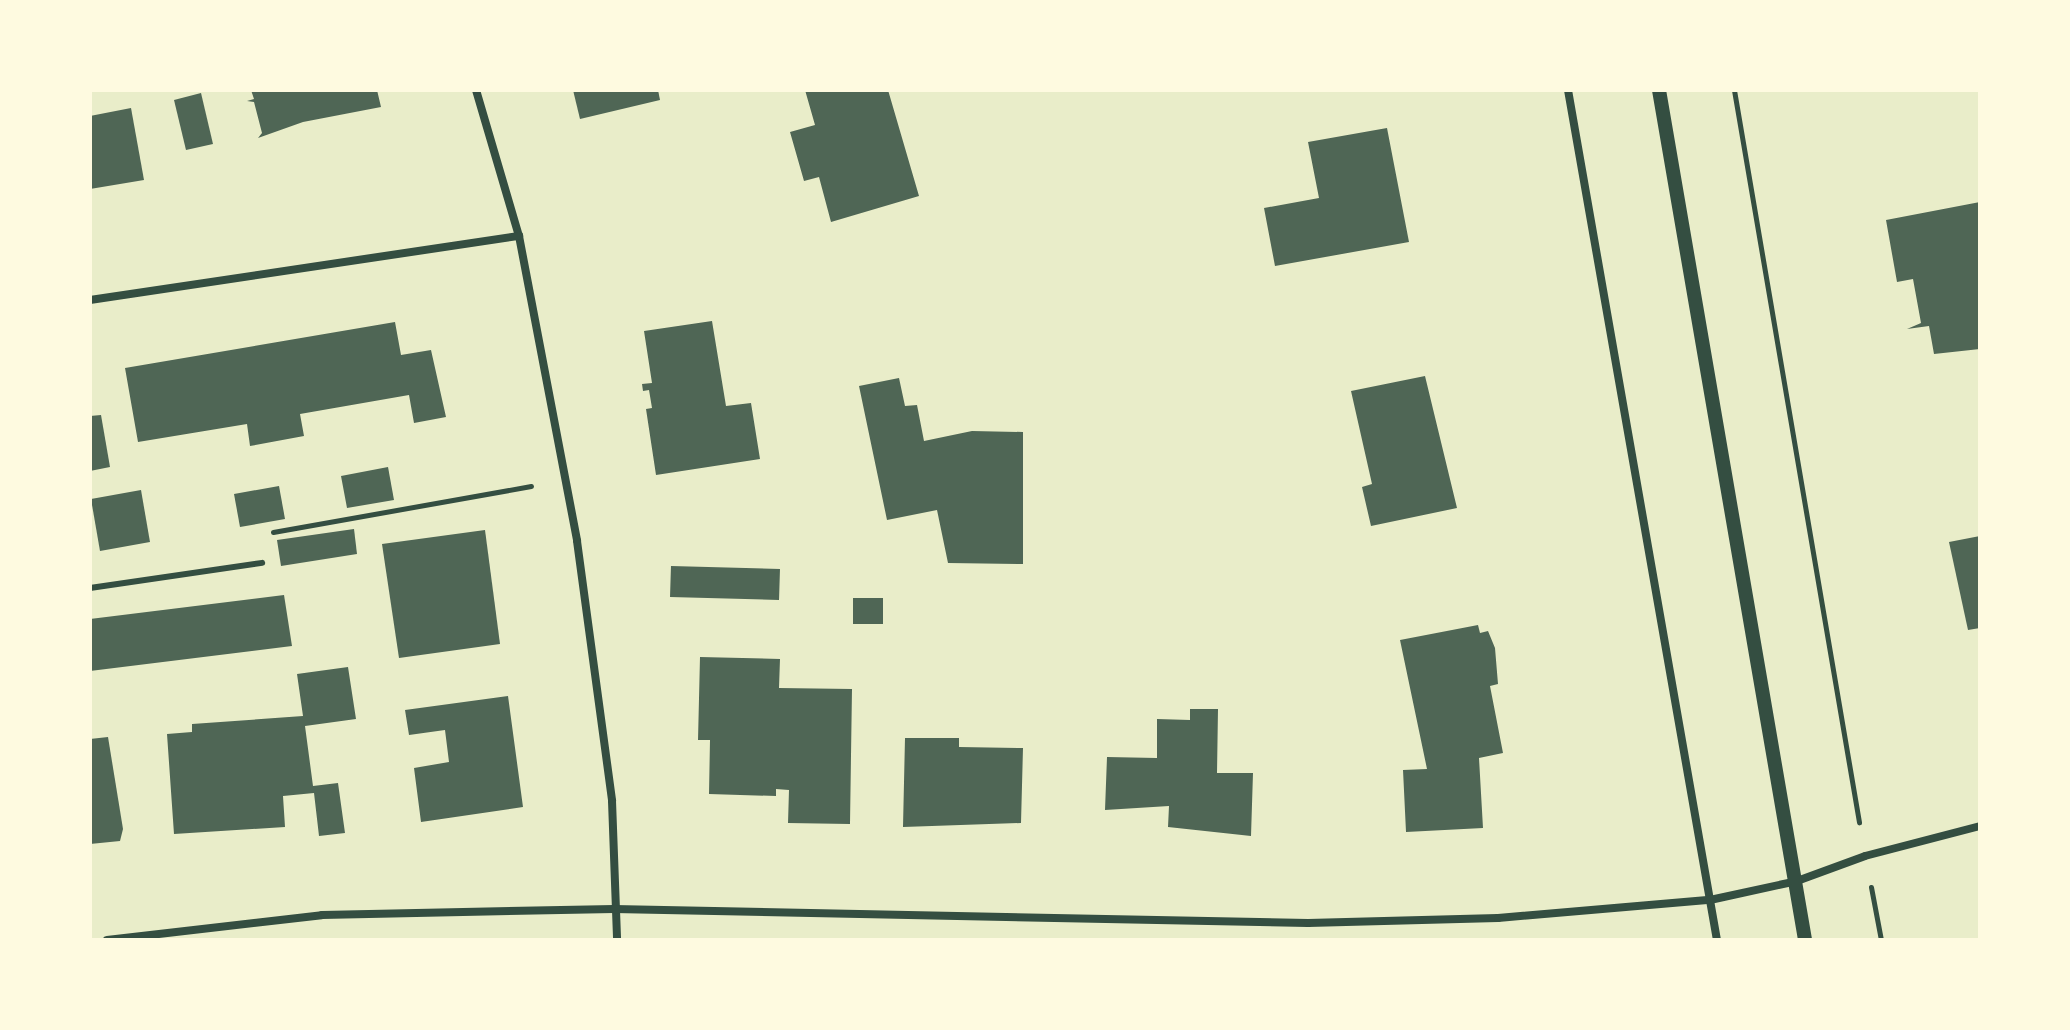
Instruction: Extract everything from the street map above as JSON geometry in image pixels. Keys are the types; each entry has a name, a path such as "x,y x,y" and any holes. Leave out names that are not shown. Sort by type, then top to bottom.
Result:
{"street":[{"path":"476,90 519,236 566,480 612,801 617,940"},
{"path":"1568,90 1717,940"},
{"path":"1659,90 1805,940"},
{"path":"90,300 519,236"},
{"path":"107,940 322,915 614,909 1308,923 1498,918 1710,900 1797,881 1865,856 1980,826"}],"lane":[{"path":"90,588 262,563"}],"path":[{"path":"1734,90 1881,940"},
{"path":"262,563 272,532 566,480"}],"building":[{"path":"251,90 377,90 381,107 303,122 258,138 262,133 254,102 247,101 254,99"},
{"path":"573,90 658,90 660,100 580,119"},
{"path":"805,90 888,90 919,196 831,222 819,177 804,181 790,132 815,125"},
{"path":"201,93 213,144 186,150 174,100"},
{"path":"131,108 144,180 90,189 90,116"},
{"path":"1387,128 1409,242 1275,266 1264,208 1319,198 1308,142"},
{"path":"1980,202 1980,349 1934,354 1929,326 1907,329 1921,323 1913,279 1897,282 1886,220"},
{"path":"712,321 726,406 751,403 760,459 656,475 646,409 652,408 649,390 643,391 642,384 652,383 644,331"},
{"path":"395,322 401,355 431,350 446,417 414,423 409,395 300,414 304,436 250,446 247,424 138,442 125,368"},
{"path":"1425,376 1457,508 1371,526 1362,487 1372,484 1351,391"},
{"path":"899,378 905,406 917,405 924,441 972,431 1023,432 1023,564 948,563 937,510 887,520 859,386"},
{"path":"101,415 110,467 90,471 90,416"},
{"path":"388,467 394,500 347,508 341,476"},
{"path":"279,486 285,519 240,527 234,494"},
{"path":"141,490 150,542 100,551 91,499"},
{"path":"354,529 357,554 281,566 277,540"},
{"path":"485,530 500,644 399,658 382,544"},
{"path":"1980,536 1980,628 1968,630 1949,542"},
{"path":"671,566 780,569 779,600 670,597"},
{"path":"284,595 292,646 90,671 90,619"},
{"path":"853,598 883,598 883,624 853,624"},
{"path":"1478,625 1480,633 1488,631 1495,648 1498,684 1490,686 1503,753 1479,758 1483,828 1406,832 1403,770 1427,769 1400,640"},
{"path":"700,657 780,659 779,688 852,689 850,824 788,823 789,790 776,789 776,796 709,794 710,740 698,740"},
{"path":"348,667 356,719 305,726 313,786 338,783 345,833 319,836 314,793 283,796 285,827 174,834 167,734 192,732 192,724 303,716 297,674"},
{"path":"508,696 523,807 421,822 414,768 449,762 445,730 409,735 405,710"},
{"path":"1190,709 1218,709 1217,773 1253,773 1251,836 1168,827 1169,806 1105,810 1107,757 1157,758 1157,719 1190,720"},
{"path":"108,737 123,829 120,841 90,844 90,739"},
{"path":"905,738 959,738 959,747 1023,748 1021,823 903,827"}]}
